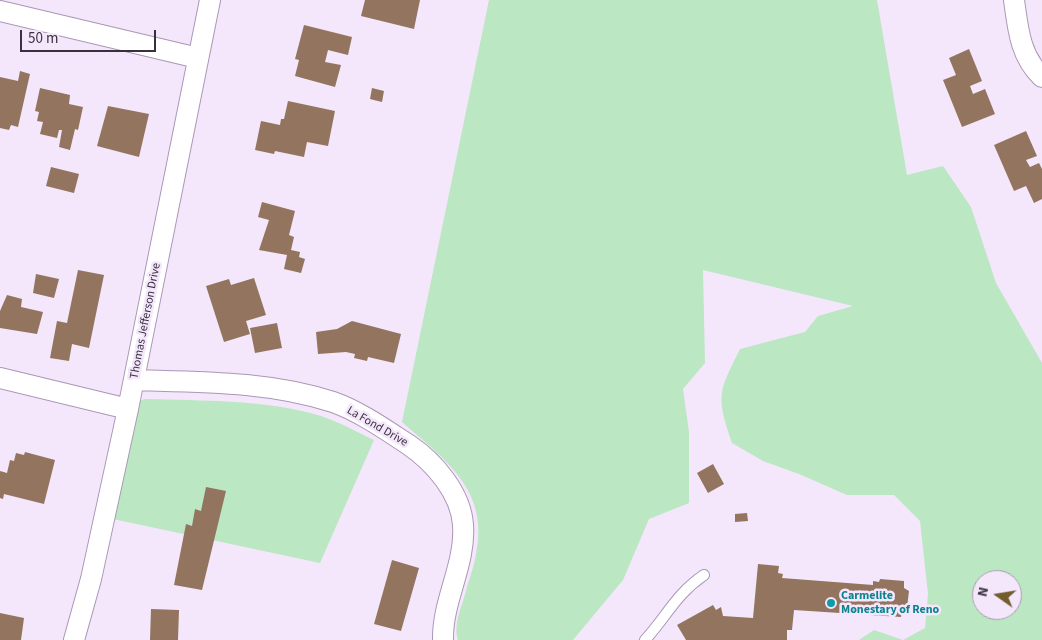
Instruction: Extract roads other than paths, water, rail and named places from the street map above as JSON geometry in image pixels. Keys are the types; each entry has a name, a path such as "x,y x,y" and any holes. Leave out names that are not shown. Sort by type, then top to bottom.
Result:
{"street":[{"name":"Thomas Jefferson Drive","path":"74,640 92,579 210,0"},
{"path":"1014,0 1019,39 1025,54 1042,77"},
{"path":"0,11 198,58"},
{"path":"0,378 128,409"},
{"name":"La Fond Drive","path":"134,380 246,384 316,398 334,403 379,426 421,454 447,484 457,501 463,524 460,551 443,623 444,640"}],"lane":[{"path":"645,640 677,597 704,575"}],"place":[{"name":"Carmelite Monestary of Reno","path":"831,603"}]}
